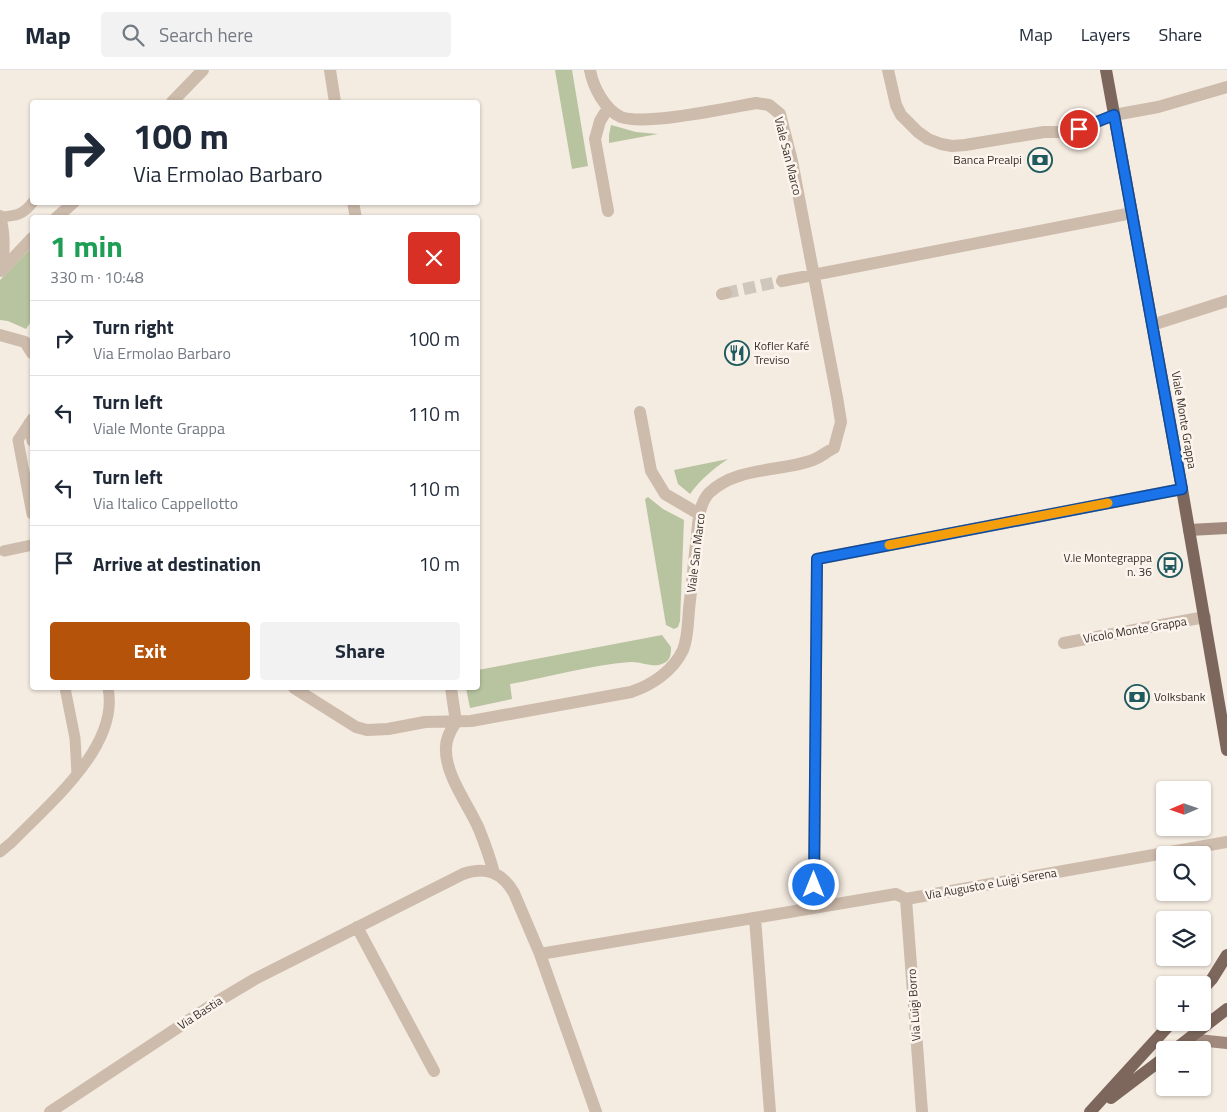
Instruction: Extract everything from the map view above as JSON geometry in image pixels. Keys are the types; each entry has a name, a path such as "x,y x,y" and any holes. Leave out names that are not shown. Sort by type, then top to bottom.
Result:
{"main road":[{"name":"Viale Monte Grappa","path":"1106,70 1227,750"},
{"path":"1211,980 1227,956"},
{"path":"1186,1041 1227,1009"},
{"path":"1091,1112 1164,1031"},
{"path":"1091,1112 1156,1064"}],"street":[{"path":"174,100 203,70"},
{"path":"330,70 335,100"},
{"path":"590,70 592,79 608,108 600,120 595,140 608,211"},
{"path":"888,70 896,105 901,115 918,132 940,144 952,146 1044,132 1067,132 1114,115 1158,107 1227,88"},
{"name":"Viale San Marco","path":"297,690 356,727 367,730 388,729 425,722 456,722 631,692 655,682 676,661 683,649 688,627 699,514 709,494 730,479 750,473 811,461 834,448 841,422 792,161 780,114 769,105 756,103 646,120 622,117 608,108"},
{"path":"59,215 71,205"},
{"path":"782,281 1132,213"},
{"path":"0,217 4,230 1,271"},
{"path":"1,271 30,240"},
{"path":"1152,325 1227,300"},
{"path":"0,335 25,342 30,350"},
{"path":"640,412 651,471 665,494 699,514"},
{"path":"814,908 817,559 1182,489"},
{"path":"1189,530 1227,528"},
{"name":"Vicolo Monte Grappa","path":"1064,643 1204,617"},
{"path":"451,690 456,722 446,742 448,765 487,848 494,873 509,885 540,954 596,1112"},
{"name":"Via Augusto e Luigi Serena","path":"540,954 896,894 906,899 1227,842"},
{"name":"Via Bastia","path":"50,1112 218,1001 255,979 463,874 478,870 494,873"},
{"name":"Via Luigi Borro","path":"906,899 922,1112"},
{"path":"755,918 770,1112"},
{"path":"357,926 434,1071"},
{"path":"1189,1039 1227,1043"}],"lane":[{"path":"0,217 13,216 25,212 31,205"},
{"path":"30,422 18,440 30,503"},
{"path":"4,551 30,545"},
{"path":"67,690 75,738 78,774"},
{"path":"0,852 78,774 94,751 107,722 108,690"}],"green space":[{"path":"555,70 572,70 588,166 572,169"},
{"path":"611,125 636,132 658,134 609,143"},
{"path":"30,249 30,323 26,329 8,321 0,320 0,280"},
{"path":"728,459 698,484 690,494 678,484 674,470"},
{"path":"648,497 663,509 684,520 680,621 678,627 674,629 666,625 645,499"},
{"path":"662,635 671,647 668,660 660,665 634,662 615,664 585,668 510,684 512,699 470,708 466,690 480,690 480,670"}],"tunnel":[{"path":"726,293 782,281"}],"slow traffic":[{"path":"889,545 1108,503"}],"place":[{"name":"Banca Prealpi","path":"1040,160"},
{"name":"Kofler Kafé Treviso","path":"737,353"},
{"name":"V.le Montegrappa n. 36","path":"1170,565"},
{"name":"Volksbank","path":"1137,697"}],"route":[{"path":"814,885 817,559 1182,489 1114,115 1079,129"}]}
